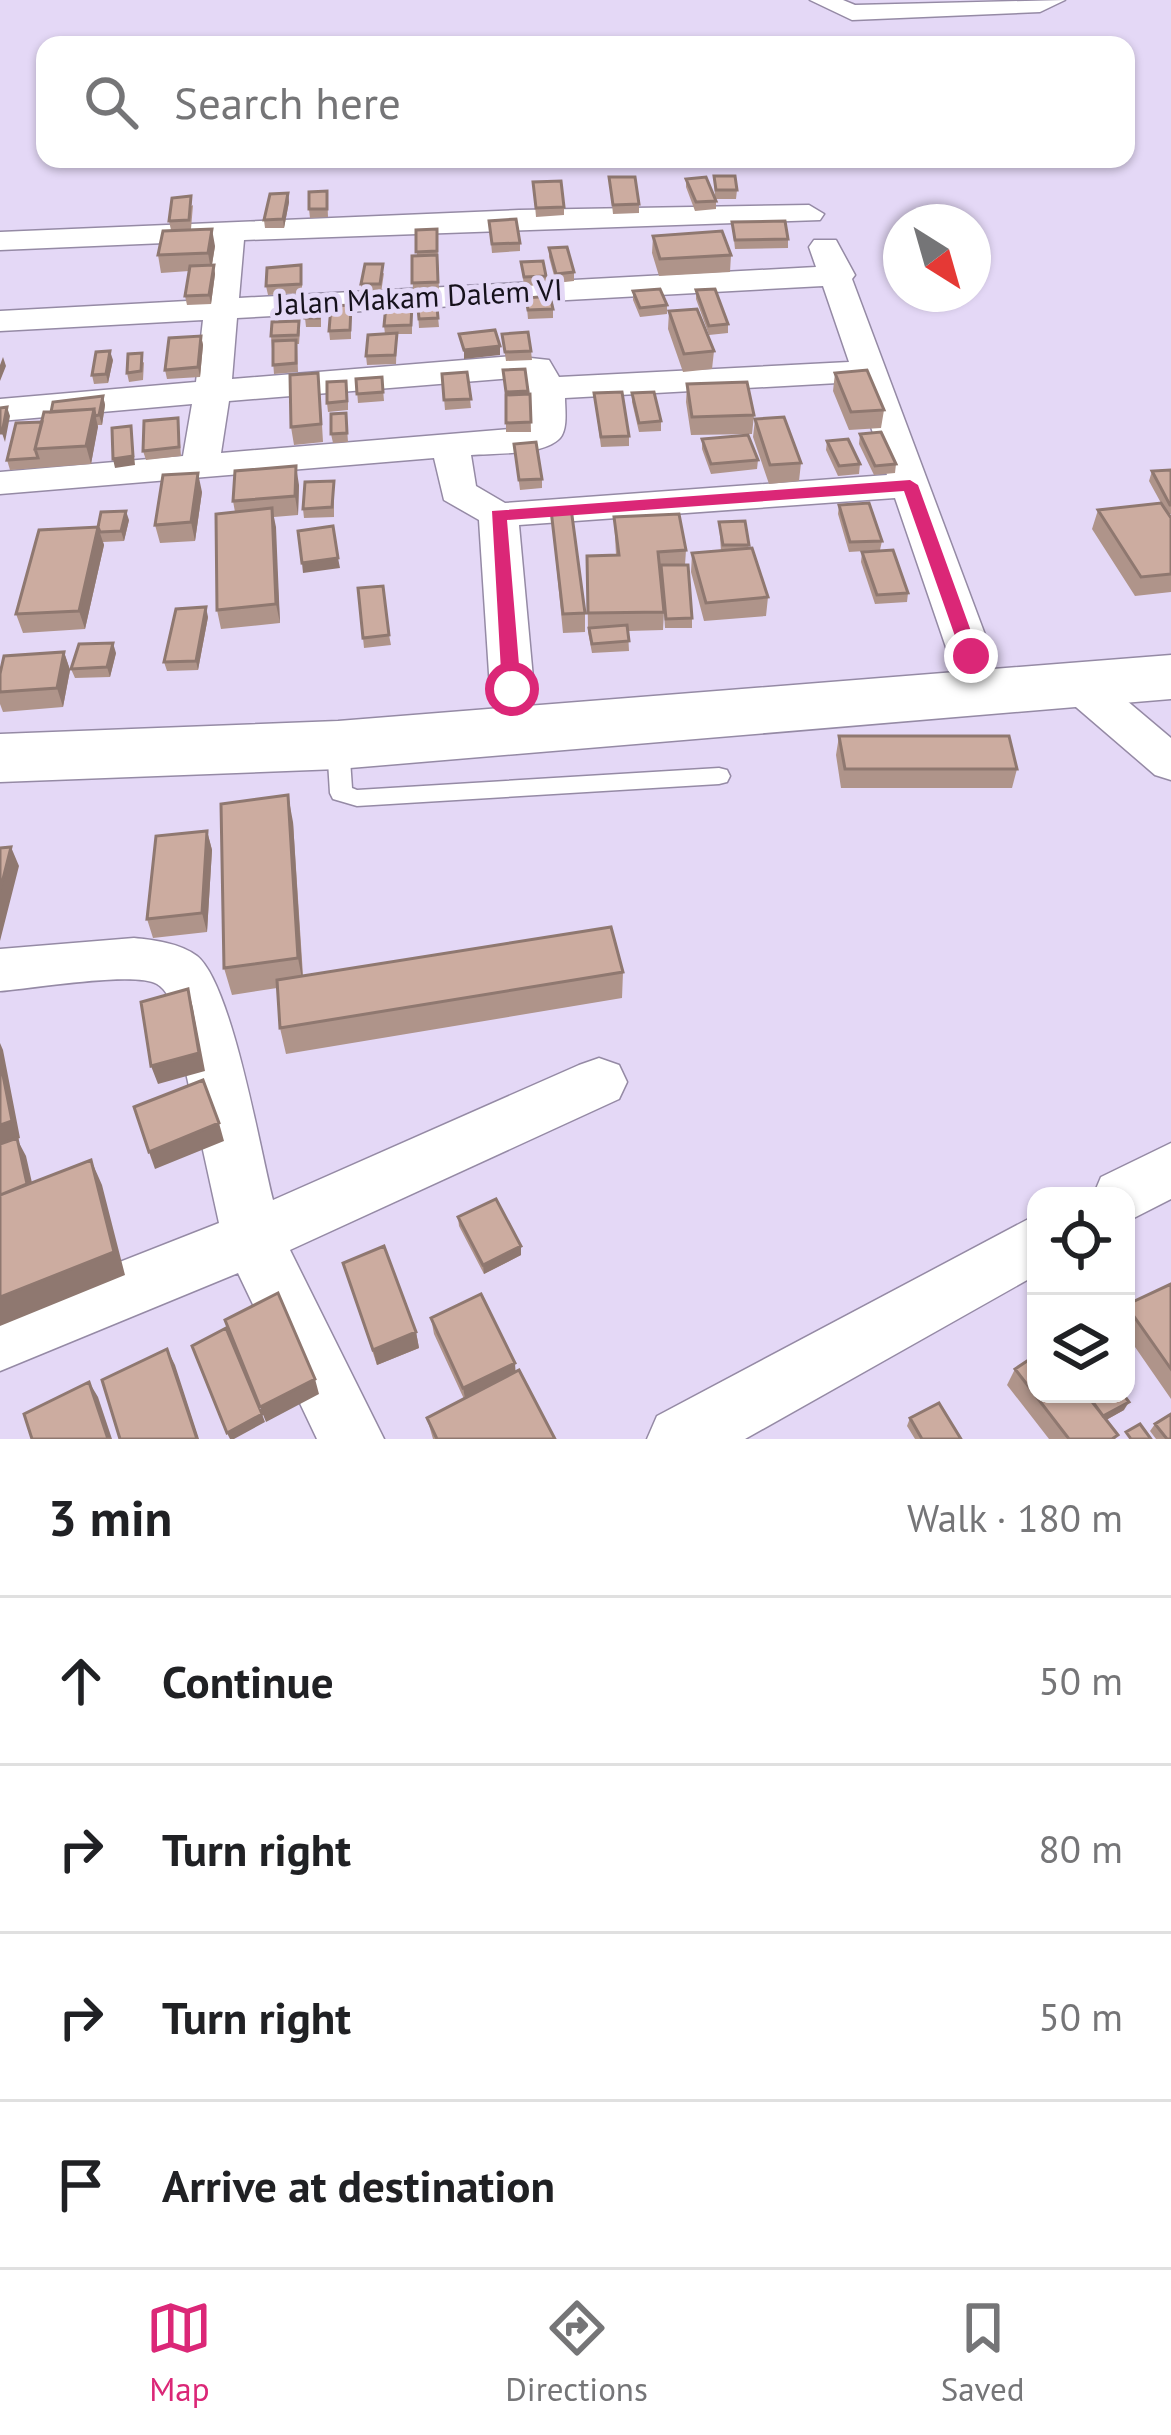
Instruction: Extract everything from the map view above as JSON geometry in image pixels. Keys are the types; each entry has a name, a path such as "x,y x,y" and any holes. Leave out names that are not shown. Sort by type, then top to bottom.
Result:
{"highway":[{"path":"0,720 1171,646"},
{"path":"0,758 338,745 1171,677"}],"street":[{"path":"822,0 852,13 1040,5 1053,0"},
{"path":"0,241 804,198 839,274 971,656"},
{"path":"200,465 229,230"},
{"name":"Jalan Makam Dalem VI","path":"0,321 839,274"},
{"path":"0,410 532,366 541,371 547,388 543,435 0,483"},
{"path":"547,388 873,371"},
{"path":"450,443 458,492 498,515 910,485"},
{"path":"498,515 512,689"},
{"path":"1078,684 1171,763"},
{"path":"0,970 144,959 179,971 194,991 252,1238 351,1439"},
{"path":"0,1340 252,1238 599,1082"},
{"path":"1135,1189 1171,1169"},
{"path":"680,1439 1027,1248"}],"lane":[{"path":"338,745 338,786 341,793 357,798 719,776"}],"building":[{"path":"714,176 735,176 737,190 716,190"},
{"path":"609,177 635,177 639,204 613,205"},
{"path":"706,177 716,201 696,202 686,179"},
{"path":"561,181 564,207 536,208 533,182"},
{"path":"327,191 327,209 309,209 309,192"},
{"path":"288,193 283,219 264,220 270,194"},
{"path":"191,196 189,220 169,221 172,198"},
{"path":"516,219 520,243 492,244 489,221"},
{"path":"785,221 788,239 735,240 732,222"},
{"path":"212,229 208,253 158,255 163,231"},
{"path":"437,229 437,251 416,252 416,230"},
{"path":"722,231 731,255 660,259 653,236"},
{"path":"567,247 574,272 556,274 549,248"},
{"path":"437,255 438,282 412,283 412,256"},
{"path":"543,261 546,276 524,277 521,262"},
{"path":"365,264 383,264 380,284 361,284"},
{"path":"214,265 209,295 185,296 190,266"},
{"path":"301,265 301,284 266,286 267,268"},
{"path":"660,289 667,305 640,308 633,291"},
{"path":"715,289 728,324 709,326 696,290"},
{"path":"436,296 438,318 419,319 417,297"},
{"path":"550,296 553,309 528,310 526,298"},
{"path":"412,304 411,325 384,326 386,305"},
{"path":"351,305 350,330 329,331 331,306"},
{"path":"305,307 320,307 319,318 305,318"},
{"path":"697,309 714,351 684,354 669,311"},
{"path":"299,321 298,335 271,336 272,322"},
{"path":"495,330 500,346 464,350 459,334"},
{"path":"528,332 531,351 505,352 502,334"},
{"path":"397,333 395,355 366,356 368,335"},
{"path":"201,336 198,367 165,370 169,338"},
{"path":"296,340 296,363 273,365 273,341"},
{"path":"110,351 106,374 92,375 96,352"},
{"path":"142,353 141,371 127,373 128,354"},
{"path":"525,369 528,391 506,392 503,370"},
{"path":"867,370 884,410 851,412 835,373"},
{"path":"467,372 471,399 444,400 442,374"},
{"path":"318,373 321,424 291,427 290,375"},
{"path":"382,377 383,392 357,394 356,379"},
{"path":"346,381 347,401 327,403 327,382"},
{"path":"747,382 754,415 692,417 687,384"},
{"path":"622,392 629,436 601,437 594,393"},
{"path":"654,392 661,421 639,423 632,393"},
{"path":"530,394 531,422 506,423 506,395"},
{"path":"103,396 99,415 95,416 94,409 51,412 53,402"},
{"path":"7,407 2,433 0,433 0,408"},
{"path":"94,409 86,446 35,449 44,412"},
{"path":"346,413 347,433 331,434 331,414"},
{"path":"784,417 801,463 770,465 755,419"},
{"path":"178,418 179,447 143,451 144,421"},
{"path":"42,422 35,449 38,458 7,460 16,423"},
{"path":"131,426 133,456 113,459 112,428"},
{"path":"881,432 896,464 875,466 860,434"},
{"path":"748,435 758,460 711,464 702,439"},
{"path":"848,439 860,464 839,466 827,441"},
{"path":"536,442 542,479 519,480 514,444"},
{"path":"296,466 295,496 233,501 235,471"},
{"path":"1171,470 1171,505 1170,505 1152,471"},
{"path":"198,473 191,522 155,525 163,475"},
{"path":"334,481 332,507 303,509 305,482"},
{"path":"869,503 882,541 850,542 839,505"},
{"path":"1161,503 1171,518 1171,574 1141,577 1098,510"},
{"path":"272,508 276,604 217,610 216,514"},
{"path":"571,508 585,613 563,614 551,510"},
{"path":"126,511 121,531 100,532 101,512"},
{"path":"679,514 686,550 658,552 664,612 588,613 587,556 619,555 614,517"},
{"path":"745,521 749,545 723,545 719,522"},
{"path":"333,526 338,558 302,563 298,531"},
{"path":"98,527 79,611 16,614 39,530"},
{"path":"752,548 768,597 706,603 692,553"},
{"path":"893,550 908,593 877,595 862,552"},
{"path":"661,565 688,565 692,618 666,619"},
{"path":"383,586 389,635 363,638 358,588"},
{"path":"206,607 196,661 164,662 176,609"},
{"path":"627,625 629,641 592,644 589,628"},
{"path":"113,643 107,667 71,669 79,644"},
{"path":"64,652 57,688 0,692 4,656"},
{"path":"839,736 1009,736 1017,769 845,769"},
{"path":"288,795 298,958 224,968 221,804"},
{"path":"207,831 202,913 147,919 156,836"},
{"path":"11,847 0,891 0,848"},
{"path":"611,927 623,972 280,1028 277,980"},
{"path":"188,989 199,1053 151,1066 141,1002"},
{"path":"0,1060 12,1121 0,1125"},
{"path":"203,1080 219,1123 149,1152 134,1107"},
{"path":"17,1138 27,1184 0,1195 0,1144"},
{"path":"91,1160 114,1252 0,1297 0,1195"},
{"path":"496,1199 521,1246 483,1265 458,1217"},
{"path":"384,1246 416,1332 373,1350 343,1263"},
{"path":"1171,1284 1171,1369 1135,1318 1135,1301"},
{"path":"278,1293 315,1379 260,1407 225,1320"},
{"path":"481,1294 515,1363 463,1388 431,1318"},
{"path":"226,1328 262,1414 227,1433 192,1346"},
{"path":"167,1349 197,1439 120,1439 102,1380"},
{"path":"1027,1361 1027,1385 1015,1369"},
{"path":"519,1370 555,1439 437,1439 427,1418"},
{"path":"89,1382 108,1439 32,1439 24,1414"},
{"path":"939,1403 961,1439 922,1439 910,1418"},
{"path":"1041,1403 1093,1403 1118,1435 1112,1439 1069,1439"},
{"path":"1094,1403 1127,1403 1103,1416"},
{"path":"1171,1414 1171,1439 1167,1439 1155,1424"},
{"path":"1140,1424 1151,1439 1131,1439 1126,1432"}],"route":[{"path":"512,689 498,515 910,485 971,656"}]}
